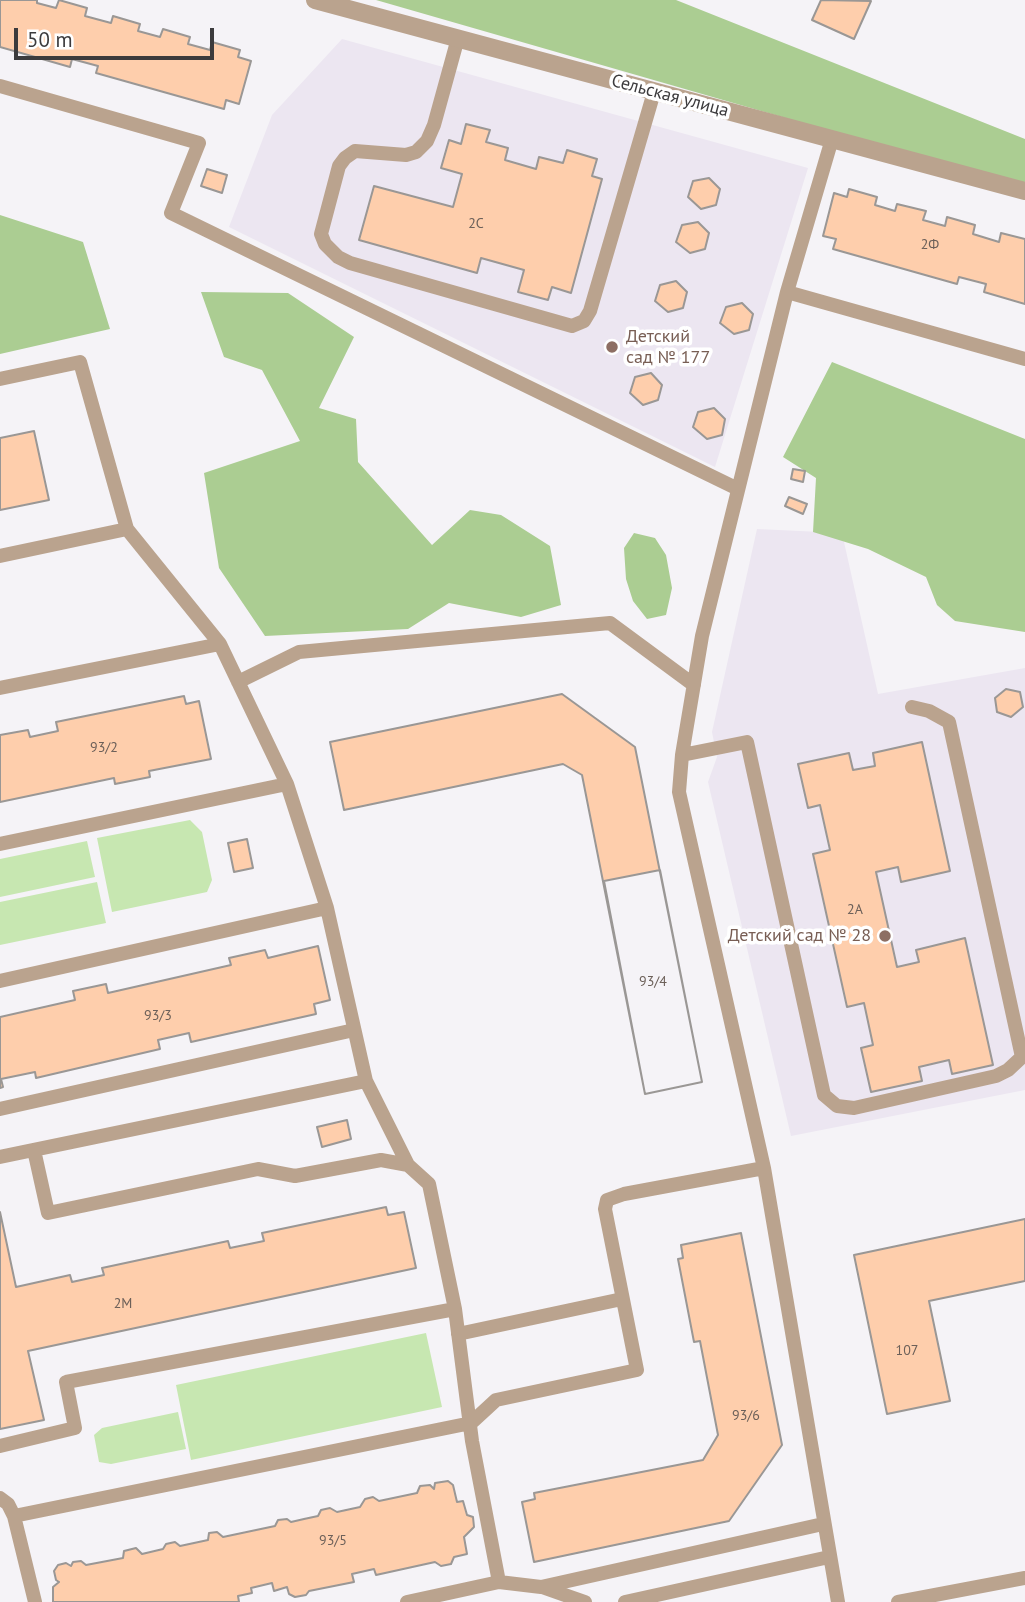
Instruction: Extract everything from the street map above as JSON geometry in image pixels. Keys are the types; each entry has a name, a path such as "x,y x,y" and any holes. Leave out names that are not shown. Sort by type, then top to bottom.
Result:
{"street":[{"name":"Сельская улица","path":"315,0 1025,191"}],"lane":[{"path":"458,38 434,125 426,141 416,152 407,155 355,151 339,166 321,234 325,244 338,257 350,263 572,326 584,321 590,311 654,92"},
{"path":"0,86 199,143 171,213 738,489"},
{"path":"832,139 787,292 702,636 682,755 679,792 764,1168 838,1602"},
{"path":"787,292 1025,359"},
{"path":"0,380 80,362 127,529 220,643 287,784 327,908 366,1081 408,1165 429,1184 454,1309 499,1582"},
{"path":"0,556 127,529"},
{"path":"238,682 299,652 610,623 694,685"},
{"path":"0,688 220,643"},
{"path":"682,755 747,742 824,1095 838,1106 854,1108 996,1076 1023,1057 949,722 929,711 912,707"},
{"path":"0,844 287,784"},
{"path":"0,981 327,908"},
{"path":"0,1109 354,1030"},
{"path":"0,1157 366,1081"},
{"path":"34,1150 48,1213 258,1170 295,1176 381,1160 408,1165"},
{"path":"14,1516 471,1423 496,1400 636,1370 605,1209 607,1200 624,1194 764,1168"},
{"path":"458,1334 622,1299"},
{"path":"0,1446 75,1428 66,1382 454,1309"},
{"path":"0,1498 8,1504 14,1516 35,1602"},
{"path":"541,1587 823,1524"},
{"path":"625,1602 829,1557"},
{"path":"898,1602 1025,1578"},
{"path":"407,1602 475,1595 499,1582 541,1587 585,1602"}],"shaded area":[{"name":"Детский сад № 177","path":"342,39 808,168 715,467 229,227 272,115"},
{"name":"Детский сад № 28","path":"757,529 842,533 878,694 1025,668 1025,1090 791,1136 708,782 717,757 712,732"}],"green space":[{"path":"376,0 676,0 1025,139 1025,187"},
{"path":"0,215 83,242 110,329 0,354"},
{"path":"201,292 288,293 354,337 319,408 356,419 358,462 432,545 470,510 501,515 550,546 561,605 521,617 449,603 408,629 265,636 219,568 204,473 300,441 262,370 224,357"},
{"path":"832,362 1025,439 1025,632 955,621 937,605 926,577 868,549 813,532 816,478 783,457"},
{"path":"634,533 655,538 666,555 672,588 666,615 647,619 633,601 626,579 624,548"},
{"path":"190,820 202,832 212,880 207,892 112,912 97,838"},
{"path":"87,841 95,877 0,897 0,859"},
{"path":"97,882 106,923 0,945 0,902"},
{"path":"426,1333 442,1407 191,1460 176,1385"},
{"path":"178,1412 186,1449 111,1464 99,1462 94,1435 102,1428"}],"building":[{"path":"0,0 37,0 37,3 56,8 59,0 87,8 85,16 111,23 113,16 140,24 138,31 160,37 163,29 190,37 188,44 210,50 212,42 240,50 238,57 251,61 239,104 226,100 224,109 96,73 98,66 72,59 70,67 0,47"},
{"path":"821,0 871,1 854,39 812,20"},
{"path":"466,124 490,130 486,142 508,148 505,160 536,169 539,157 563,163 567,150 597,159 592,176 602,179 571,293 552,287 548,300 518,292 524,270 481,258 477,273 359,240 374,186 453,207 462,174 441,168 449,140 461,144"},
{"path":"207,169 227,175 222,193 201,186"},
{"path":"709,178 720,189 716,205 701,209 688,197 693,181"},
{"path":"849,189 877,197 875,205 895,211 897,204 926,211 923,220 945,226 947,217 975,225 973,234 999,242 1001,233 1025,239 1025,304 984,292 986,284 959,277 957,284 833,249 836,239 823,236 834,193 847,197"},
{"path":"698,222 709,233 705,249 690,253 676,242 682,225"},
{"path":"676,281 687,292 683,308 668,312 655,301 660,285"},
{"path":"742,303 753,314 749,330 734,334 720,323 726,307"},
{"path":"651,373 662,385 658,400 643,405 630,393 635,377"},
{"path":"714,408 725,419 722,435 707,439 693,427 698,412"},
{"path":"34,431 49,500 0,510 0,438"},
{"path":"793,469 805,471 803,482 791,479"},
{"path":"789,497 807,504 803,514 785,506"},
{"path":"1006,689 1020,692 1023,707 1011,717 997,712 995,698"},
{"path":"562,694 635,747 702,1082 645,1094 582,775 563,764 344,810 330,742"},
{"path":"184,696 186,704 199,701 211,759 149,771 150,777 115,784 114,778 0,802 0,735 28,730 30,737 58,731 56,722"},
{"path":"922,742 950,871 901,882 898,867 876,872 897,967 919,962 916,950 965,938 993,1065 952,1074 949,1060 919,1067 922,1081 871,1092 861,1048 873,1045 864,1003 847,1007 813,854 830,850 820,805 808,808 798,764 849,753 853,770 875,766 873,753"},
{"path":"247,839 253,868 234,872 228,843"},
{"path":"660,870 702,1082 645,1094 604,881"},
{"path":"318,946 330,1000 314,1004 316,1014 191,1042 189,1033 158,1040 160,1049 36,1078 35,1072 1,1079 3,1087 0,1088 0,1017 75,1000 73,991 106,984 108,993 231,965 229,958 265,950 268,958"},
{"path":"347,1120 351,1139 322,1147 317,1127"},
{"path":"386,1207 388,1215 404,1212 416,1268 28,1351 44,1420 0,1429 0,1212 16,1287 70,1275 72,1282 104,1275 102,1268 228,1241 230,1248 264,1241 262,1233"},
{"path":"1025,1219 1025,1281 929,1301 950,1401 887,1414 854,1255"},
{"path":"741,1233 782,1445 729,1521 534,1562 522,1502 535,1499 534,1493 703,1460 718,1435 700,1341 694,1342 678,1259 683,1258 681,1245"},
{"path":"448,1481 453,1485 457,1502 463,1501 467,1515 473,1517 474,1527 464,1537 467,1554 454,1557 451,1564 441,1566 435,1562 376,1575 374,1569 352,1574 354,1582 309,1591 306,1595 295,1597 289,1594 287,1587 274,1591 272,1583 251,1588 252,1593 238,1596 239,1602 53,1602 53,1587 59,1582 54,1571 58,1565 66,1563 71,1566 73,1562 81,1561 86,1565 123,1558 124,1551 136,1548 142,1554 163,1549 166,1544 175,1542 180,1546 208,1540 209,1533 217,1532 223,1537 275,1526 278,1520 287,1519 291,1522 318,1516 321,1510 330,1508 337,1512 360,1507 365,1499 373,1497 379,1501 417,1493 420,1486 430,1485 434,1489 435,1483"}],"place":[{"name":"Детский сад № 177","path":"612,347"},
{"name":"Детский сад № 28","path":"885,936"}]}
